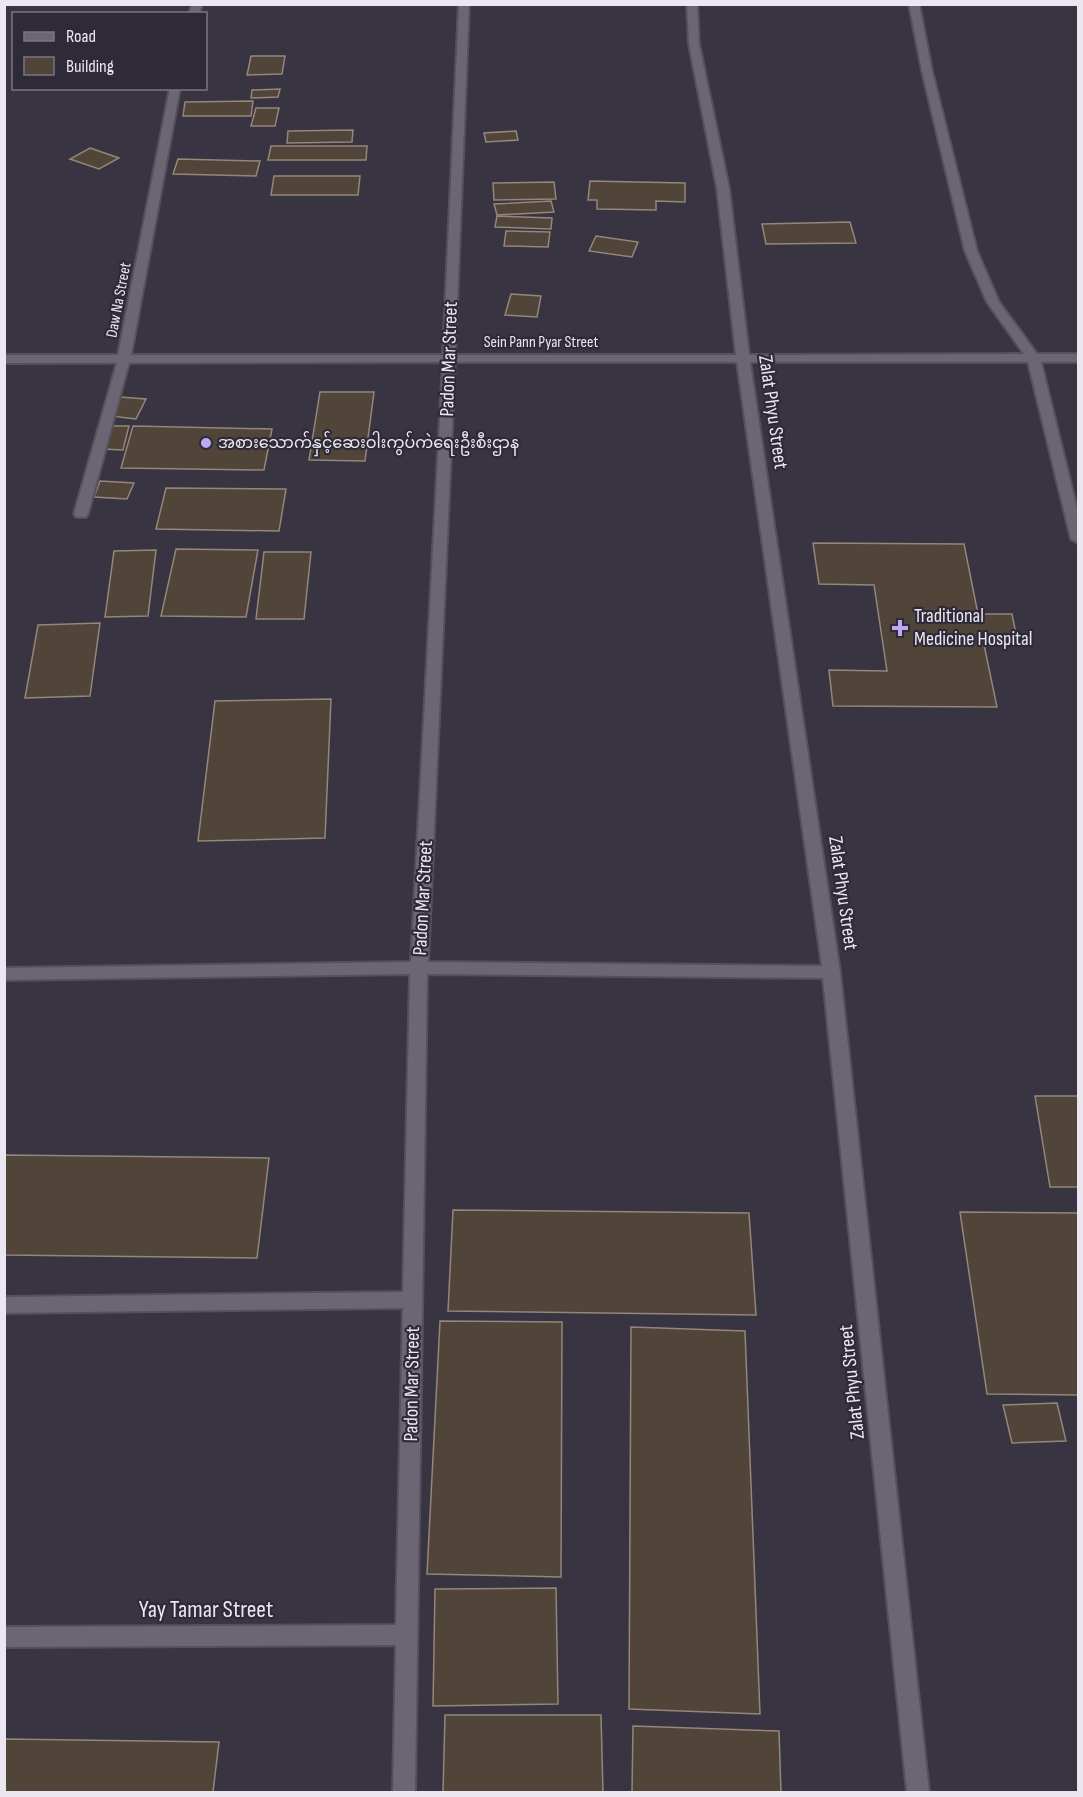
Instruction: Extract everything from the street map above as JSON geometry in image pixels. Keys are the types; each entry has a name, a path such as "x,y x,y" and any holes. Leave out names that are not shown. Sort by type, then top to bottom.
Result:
{"street":[{"name":"Padon Mar Street","path":"404,1792 419,968 464,4"},
{"name":"Zalat Phyu Street","path":"692,4 694,44 723,188 743,358 831,972 918,1792"},
{"path":"914,4 927,71 971,251 993,302 1034,358 1078,532"},
{"name":"Daw Na Street","path":"81,514 124,358 175,90"},
{"name":"Sein Pann Pyar Street","path":"4,360 1078,358"},
{"path":"4,974 419,968 831,972"},
{"path":"4,1305 413,1300"},
{"name":"Yay Tamar Street","path":"4,1636 407,1635"}],"building":[{"path":"251,56 285,56 282,74 247,75"},
{"path":"280,89 278,97 251,98 252,90"},
{"path":"253,101 251,116 183,116 185,102"},
{"path":"256,108 279,108 275,126 251,126"},
{"path":"353,130 352,142 287,143 288,131"},
{"path":"516,131 518,140 486,142 484,133"},
{"path":"271,146 367,146 366,160 268,160"},
{"path":"90,148 119,158 99,169 70,159"},
{"path":"178,159 260,161 256,176 173,174"},
{"path":"274,176 360,176 358,195 271,195"},
{"path":"590,181 685,183 685,202 656,201 656,210 597,209 597,200 588,200"},
{"path":"554,182 556,199 494,200 493,183"},
{"path":"551,201 554,212 497,215 494,204"},
{"path":"497,216 552,218 551,229 495,227"},
{"path":"850,222 856,243 766,244 762,224"},
{"path":"506,231 550,232 548,247 504,246"},
{"path":"596,236 638,242 632,257 589,251"},
{"path":"511,294 541,296 537,317 505,315"},
{"path":"320,392 374,392 365,461 309,460"},
{"path":"120,397 146,399 136,419 110,416"},
{"path":"108,426 129,426 123,450 102,449"},
{"path":"133,426 272,429 264,470 121,468"},
{"path":"100,481 134,483 127,499 94,497"},
{"path":"166,488 286,489 279,531 156,529"},
{"path":"813,543 964,544 978,614 1012,614 1017,639 983,640 997,707 833,706 829,670 887,671 874,585 819,584"},
{"path":"176,549 258,550 246,617 161,616"},
{"path":"156,550 148,616 105,617 114,551"},
{"path":"264,552 311,552 304,619 256,619"},
{"path":"100,623 90,696 25,698 38,625"},
{"path":"331,699 325,838 198,841 215,701"},
{"path":"1035,1096 1078,1096 1078,1187 1050,1187"},
{"path":"4,1155 269,1158 257,1258 4,1255"},
{"path":"453,1210 749,1213 756,1315 448,1311"},
{"path":"960,1212 1078,1213 1078,1395 987,1394"},
{"path":"440,1321 562,1322 561,1577 427,1574"},
{"path":"631,1327 745,1331 760,1714 629,1709"},
{"path":"1057,1403 1066,1441 1012,1443 1003,1405"},
{"path":"556,1588 558,1704 433,1706 435,1589"},
{"path":"445,1715 601,1715 603,1792 443,1792"},
{"path":"633,1726 779,1731 781,1792 632,1792"},
{"path":"4,1739 219,1742 213,1792 4,1792"}],"place":[{"name":"အစားသောက်နှင့်ဆေးဝါးကွပ်ကဲရေးဦးစီးဌာန","path":"206,443"},
{"name":"Traditional Medicine Hospital","path":"900,628"}]}
